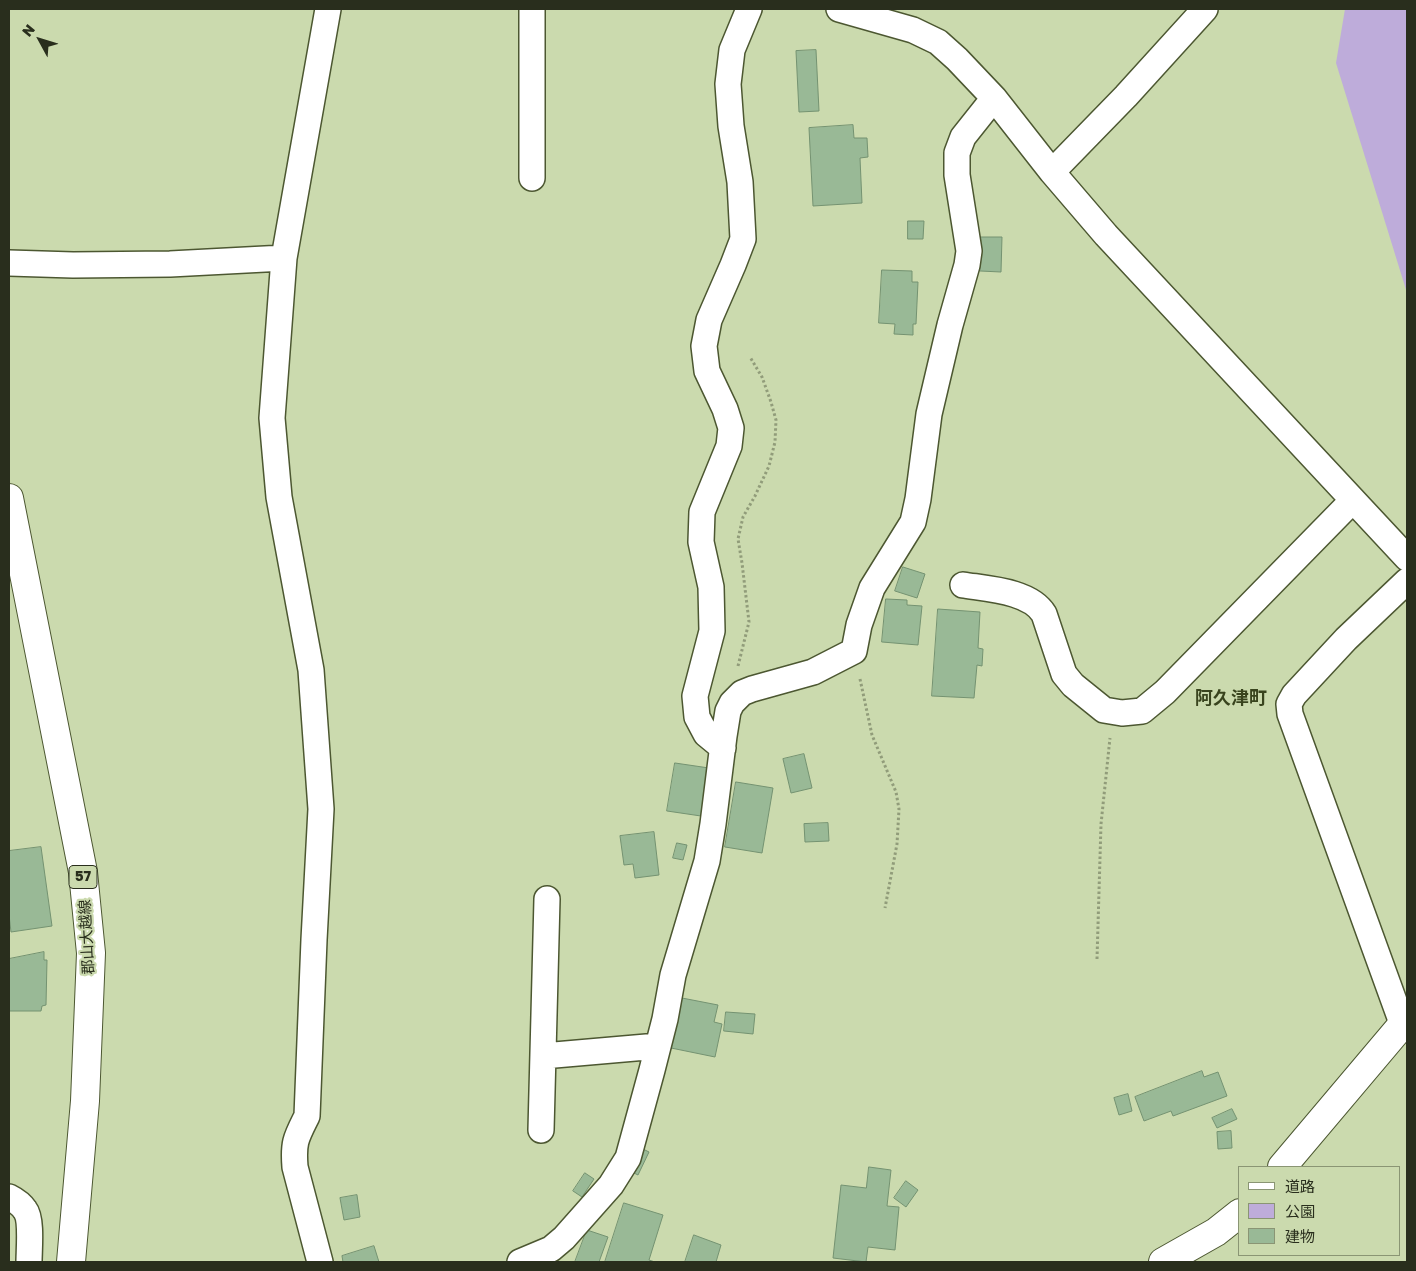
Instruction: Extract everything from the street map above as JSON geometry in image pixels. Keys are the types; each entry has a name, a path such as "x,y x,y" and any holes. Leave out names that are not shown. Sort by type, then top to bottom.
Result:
{"main road":[{"name":"郡山大越線","path":"9,498 83,872 91,953 85,1101 71,1262"},
{"path":"1283,1166 1405,1021"},
{"path":"1163,1262 1216,1232 1238,1215"}],"street":[{"path":"320,1262 294,1153 295,1141 307,1116 321,809 311,670 279,498 272,418 284,258 328,9"},
{"path":"532,9 532,178"},
{"path":"723,748 706,734 697,717 695,696 712,631 711,587 701,542 702,512 729,446 731,428 725,409 707,371 704,346 709,320 743,239 740,182 731,126 728,84 732,50 749,9"},
{"path":"839,9 913,30 938,42 994,98 1052,172 1106,235 1407,558"},
{"path":"1052,172 1126,96 1205,9"},
{"path":"520,1262 551,1249 564,1238 611,1185 628,1158 658,1046 673,974 707,861 728,711 732,703 742,693 813,672 854,651 859,625 872,588 913,522 918,499 929,414 969,251 957,175 957,153 963,136 994,98"},
{"path":"9,263 73,265 170,264 284,258"},
{"path":"963,585 1007,592 1041,609 1064,674 1073,685 1104,710 1122,713 1142,711 1353,500"},
{"path":"1405,1021 1290,714 1289,704 1294,695 1346,640 1407,581"},
{"path":"541,1130 547,899"},
{"path":"543,1056 658,1046"},
{"path":"9,1197 26,1211 30,1262"}],"path":[{"path":"732,703 731,688 749,622 738,539 743,517 769,466 775,442 776,420 771,402 762,376 750,357"},
{"path":"854,651 872,735 896,792 899,809 897,844 885,908"},
{"path":"1097,959 1101,824 1113,711"}],"green space":[{"path":"1345,9 1407,9 1407,293 1336,63"}],"building":[{"path":"816,50 819,111 799,112 796,51"},
{"path":"853,125 854,138 867,138 868,157 860,158 862,203 813,206 809,128"},
{"path":"908,221 924,221 923,239 908,239"},
{"path":"980,237 1002,237 1001,272 980,271"},
{"path":"882,270 912,271 912,282 918,282 916,324 913,324 913,335 894,334 895,324 879,323"},
{"path":"903,567 925,574 917,598 895,591"},
{"path":"886,599 907,600 907,605 922,606 918,645 882,642"},
{"path":"938,609 980,612 978,648 983,649 982,666 977,665 974,698 932,696"},
{"path":"804,754 812,788 791,793 783,759"},
{"path":"675,763 709,768 701,816 667,811"},
{"path":"736,782 773,788 762,853 725,847"},
{"path":"828,823 829,841 805,842 804,824"},
{"path":"654,832 659,875 635,878 633,864 624,865 620,836"},
{"path":"677,843 687,845 683,860 673,858"},
{"path":"41,847 52,926 11,932 9,915 9,851"},
{"path":"44,952 44,960 47,960 46,1005 42,1006 41,1011 9,1011 9,959"},
{"path":"682,998 718,1005 714,1022 722,1024 715,1057 671,1048"},
{"path":"726,1012 755,1014 753,1034 724,1031"},
{"path":"1202,1071 1204,1077 1218,1072 1227,1096 1173,1116 1171,1111 1144,1121 1135,1097"},
{"path":"1128,1094 1132,1111 1119,1115 1114,1098"},
{"path":"1232,1109 1237,1119 1217,1128 1212,1118"},
{"path":"1231,1131 1232,1148 1218,1149 1217,1132"},
{"path":"637,1146 649,1152 638,1175 626,1169"},
{"path":"869,1167 891,1170 887,1206 899,1207 895,1250 868,1247 866,1262 833,1258 841,1185 866,1188"},
{"path":"585,1173 594,1179 582,1197 573,1191"},
{"path":"906,1181 918,1190 906,1207 894,1198"},
{"path":"357,1195 360,1217 344,1220 340,1198"},
{"path":"624,1203 663,1215 649,1260 655,1262 605,1262"},
{"path":"587,1230 608,1237 599,1262 575,1262"},
{"path":"694,1235 721,1245 716,1262 685,1262"},
{"path":"374,1246 379,1262 343,1262 342,1256"}],"district":[{"name":"阿久津町","path":"1231,698"}]}
